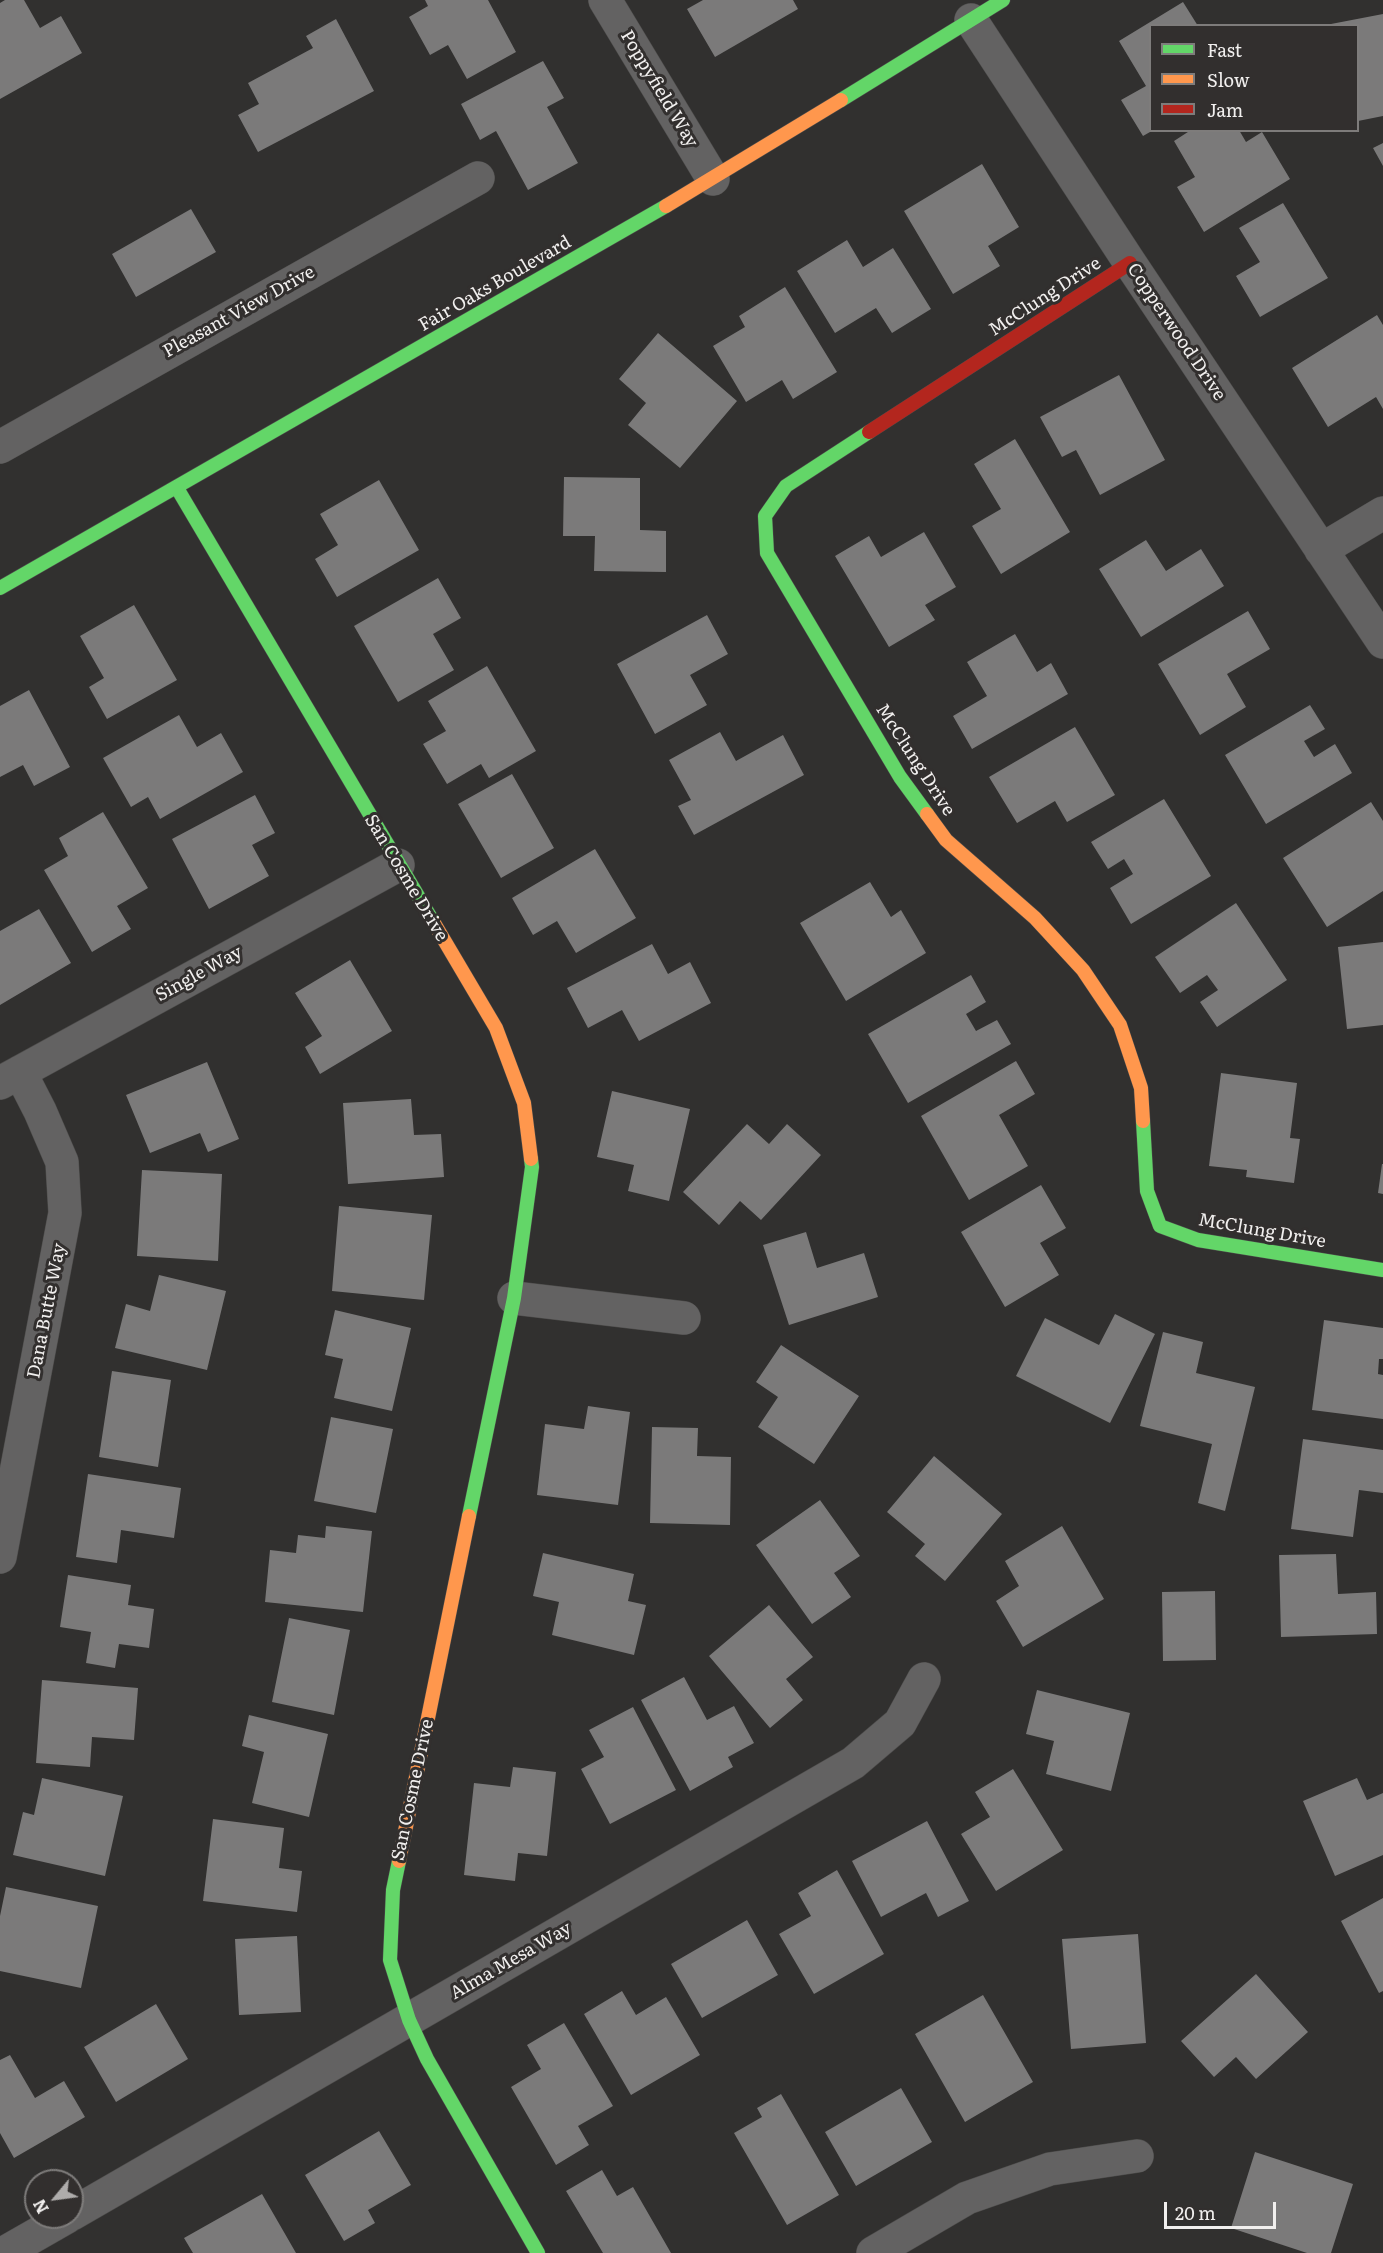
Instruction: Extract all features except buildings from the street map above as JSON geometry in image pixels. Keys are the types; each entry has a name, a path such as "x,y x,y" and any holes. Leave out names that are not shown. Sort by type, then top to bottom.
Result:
{"street":[{"name":"Poppyfield Way","path":"605,0 713,179"},
{"name":"Fair Oaks Boulevard","path":"0,588 713,179 1003,0"},
{"name":"Copperwood Drive","path":"971,20 1383,642"},
{"name":"Pleasant View Drive","path":"0,447 478,178"},
{"name":"McClung Drive","path":"1130,262 786,486 765,516 767,553 900,777 946,840 1035,918 1083,970 1120,1025 1141,1088 1147,1191 1160,1226 1198,1239 1383,1270"},
{"name":"San Cosme Drive","path":"177,488 496,1028 524,1103 532,1167 514,1298 393,1890 390,1960 409,2020 427,2059 538,2253"},
{"path":"1322,550 1383,513"},
{"name":"Single Way","path":"10,1078 398,865"},
{"name":"Dana Butte Way","path":"0,1557 65,1213 62,1162 40,1111 10,1078"},
{"path":"514,1298 684,1318"},
{"name":"Alma Mesa Way","path":"84,2207 853,1763 900,1723 924,1679"},
{"path":"873,2253 967,2198 1050,2169 1137,2156"},
{"path":"4,2253 46,2229"}],"traffic: fast":[{"path":"841,100 1003,0"},
{"path":"0,588 666,206"},
{"path":"869,432 786,486 765,516 767,553 900,777 927,814"},
{"path":"177,488 434,923"},
{"path":"1143,1121 1147,1191 1160,1226 1198,1240 1383,1270"},
{"path":"469,1516 514,1298 532,1167 531,1159"},
{"path":"399,1861 393,1890 390,1960 409,2020 427,2059 538,2253"}],"traffic: slow":[{"path":"666,206 841,100"},
{"path":"927,814 946,840 1035,918 1083,970 1120,1025 1141,1088 1143,1121"},
{"path":"434,923 496,1028 524,1103 531,1159"},
{"path":"399,1861 469,1516"}],"traffic: jam":[{"path":"869,432 1130,263"}]}
